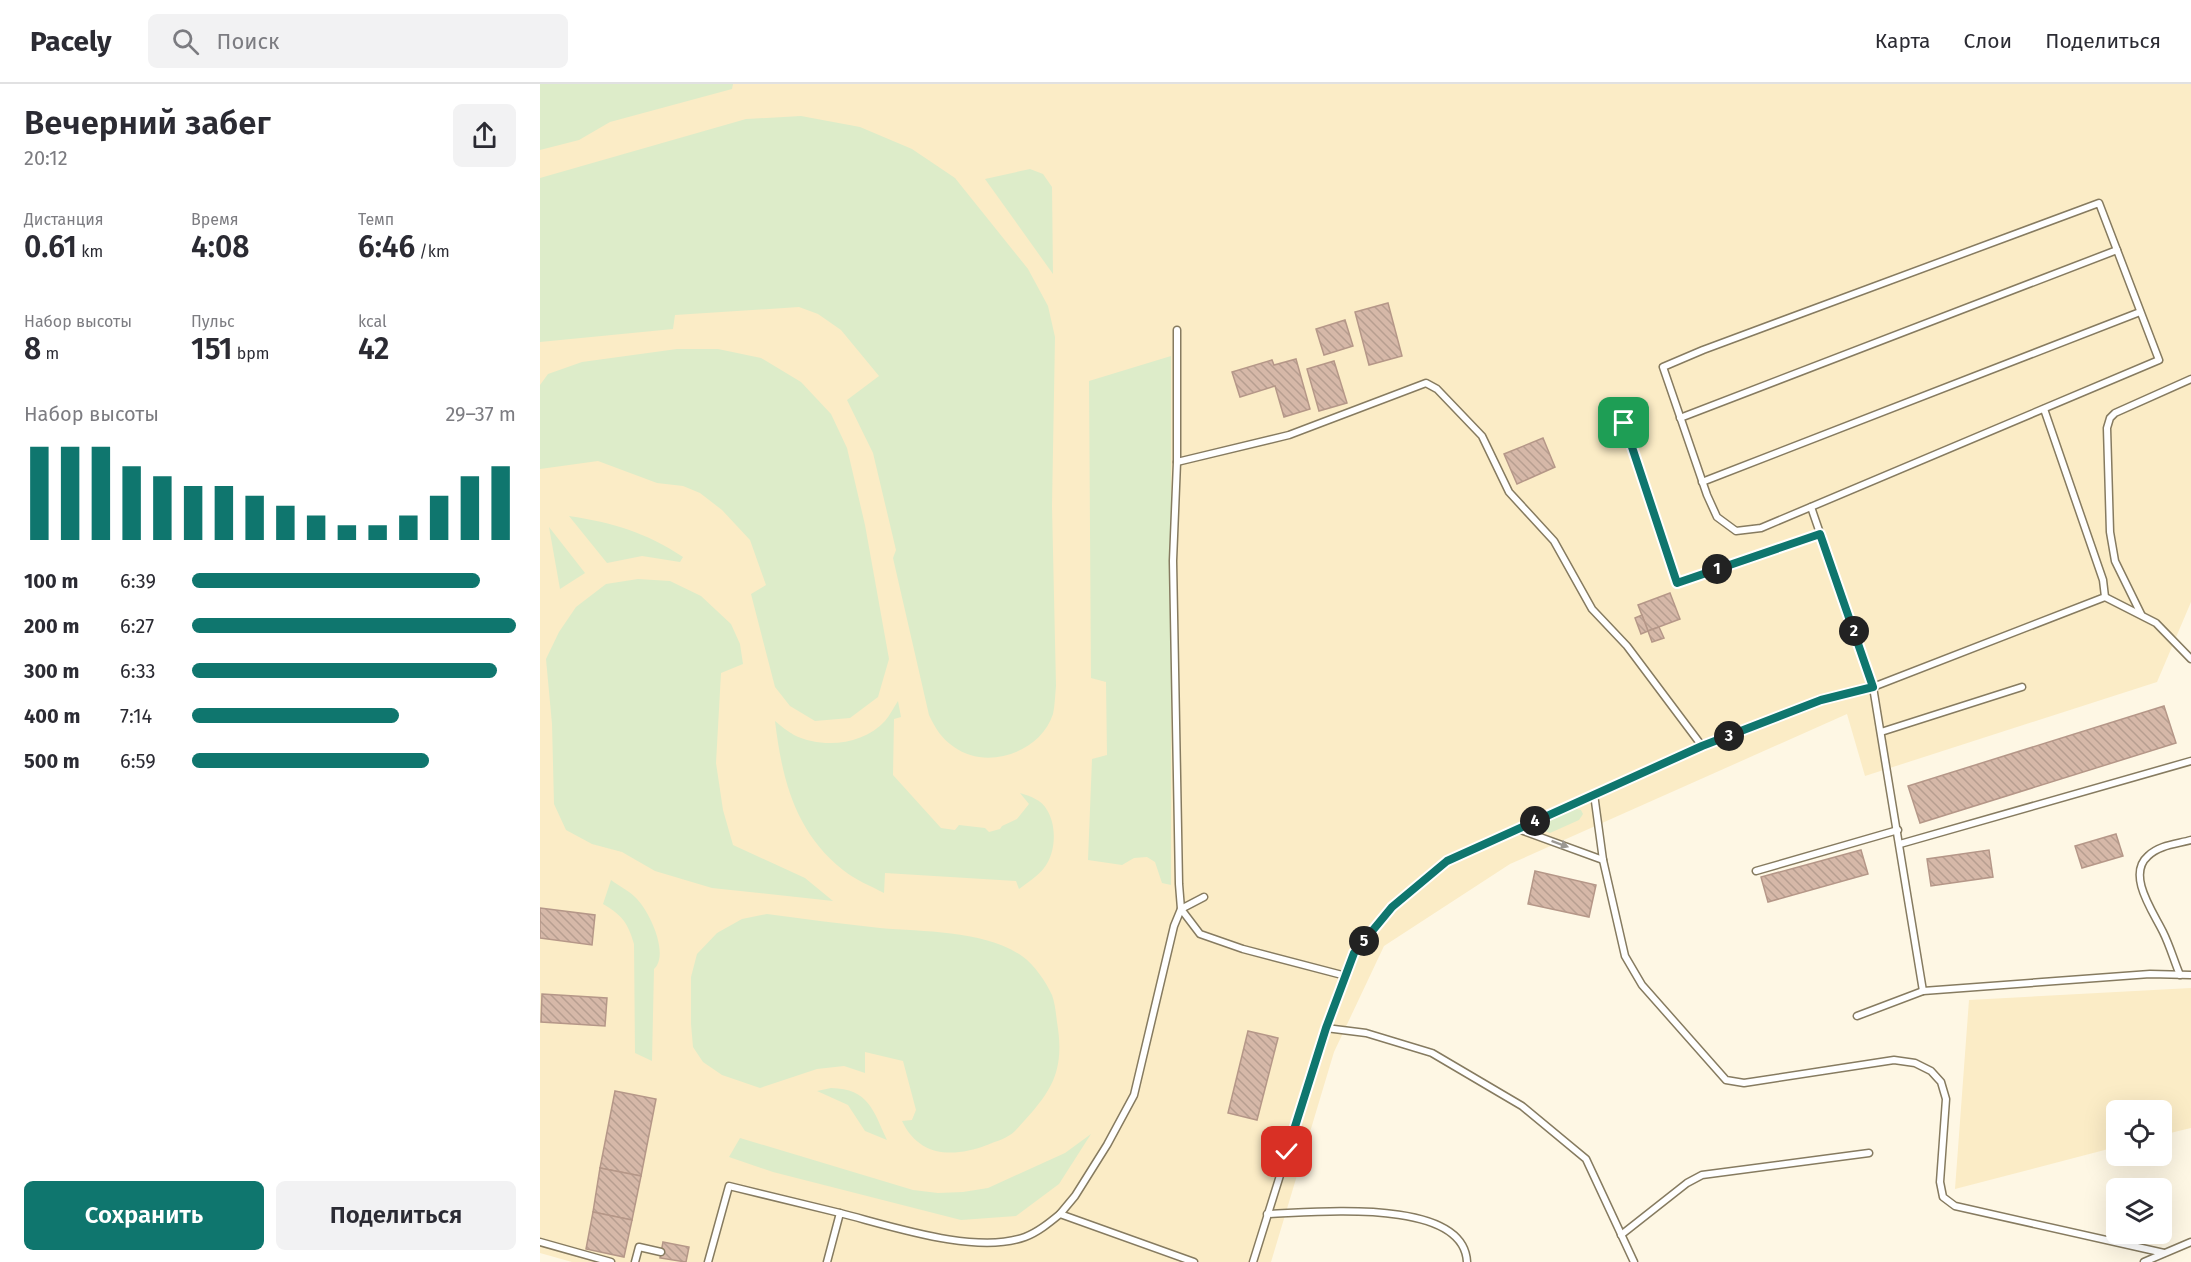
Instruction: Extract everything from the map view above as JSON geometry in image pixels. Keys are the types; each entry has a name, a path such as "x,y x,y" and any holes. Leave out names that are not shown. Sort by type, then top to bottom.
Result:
{"lane":[{"path":"2099,203 2117,250 2158,360 1761,528 1736,531 1717,517 1702,482 1664,367 1703,350 2099,203"},
{"path":"1680,418 2117,250"},
{"path":"1702,482 2140,312"},
{"path":"708,1262 729,1186 962,1242 999,1243 1025,1237 1060,1214 1075,1196 1107,1146 1134,1095 1174,926 1181,909 1173,561 1177,462 1177,330"},
{"path":"2141,614 2115,561 2110,532 2107,428 2110,418 2115,413 2191,379"},
{"path":"1177,462 1289,435 1426,382 1437,389 1482,436 1509,492 1554,541 1592,609 1627,646 1702,746"},
{"path":"2044,410 2103,580 2105,597"},
{"path":"1624,423 1677,583 1820,534"},
{"path":"1811,507 1873,687 1923,991"},
{"path":"1253,1262 1326,1028 1354,953 1392,907 1447,861 1702,746 1821,700 1873,687 2105,597 2156,622 2191,659"},
{"path":"1881,732 2022,687"},
{"path":"1900,844 2191,760"},
{"path":"1594,794 1603,860 1625,956 1642,986 1726,1080 1744,1083 1894,1060 1915,1063 1931,1071 1941,1082 1946,1099 1940,1182 1943,1197 1955,1206 2164,1253"},
{"path":"1518,829 1603,860"},
{"path":"1756,871 1898,830"},
{"path":"2180,975 2164,933 2145,898 2140,877 2142,864 2146,857 2157,849 2191,840"},
{"path":"1181,909 1204,897"},
{"path":"1181,909 1200,934 1244,949 1346,976"},
{"path":"1857,1016 1923,991 2150,974 2191,975"},
{"path":"1326,1028 1366,1033 1432,1053 1522,1106 1586,1159 1634,1262"},
{"path":"1621,1235 1687,1183 1702,1174 1869,1153"},
{"path":"1267,1214 1359,1212 1421,1218 1436,1223 1456,1237 1467,1253 1467,1262"},
{"path":"827,1262 840,1213"},
{"path":"1060,1214 1194,1262"},
{"path":"540,1242 611,1262"},
{"path":"2144,1262 2191,1242"},
{"path":"635,1262 639,1247 661,1252"}],"shaded area":[{"path":"540,84 2191,84 2191,602 2157,682 1865,776 1847,714 1510,864 1384,946 1334,1052 1271,1262 572,1262 540,1253"},
{"path":"2191,988 2191,1128 2172,1133 2172,1100 2106,1100 2106,1150 1955,1189 1969,1000"}],"green space":[{"path":"540,84 733,84 732,89 610,122 579,140 540,150"},
{"path":"801,116 860,127 912,149 955,178 1028,269 1048,306 1055,337 1052,506 1055,700 1053,714 1047,727 1037,739 1011,754 982,757 967,754 946,740 936,729 929,715 893,558 896,550 873,453 847,400 879,376 841,330 818,314 799,307 675,315 673,329 540,342 540,178 746,119"},
{"path":"1030,169 1043,174 1052,187 1053,274 985,179"},
{"path":"677,349 718,349 761,358 801,382 831,414 847,448 865,525 889,659 878,697 850,718 815,721 790,706 775,687 751,594 766,585 750,540 722,510 700,493 683,486 657,483 598,461 540,469 540,385 548,374 582,362"},
{"path":"1171,356 1171,885 1162,883 1155,862 1147,857 1134,858 1122,865 1088,860 1092,759 1107,755 1106,682 1091,678 1089,381"},
{"path":"569,516 629,530 683,557 680,562 642,556 607,563"},
{"path":"549,527 585,573 560,589"},
{"path":"638,579 670,581 701,596 731,624 740,644 743,664 721,673 716,763 723,810 733,845 805,878 833,901 712,888 655,871 622,852 592,844 566,830 554,804 552,724 546,659 559,632 576,607 606,584"},
{"path":"898,701 901,717 894,719 893,775 941,828 955,830 959,825 985,828 989,832 1000,829 1017,819 1029,804 1020,793 1035,799 1045,807 1054,831 1051,855 1042,871 1019,889 1016,881 885,873 884,893 848,874 813,839 802,821 787,784 775,721 791,733 805,739 817,742 842,742 854,740 876,729 885,721"},
{"path":"1576,809 1581,810 1583,814 1579,820 1550,833 1545,831 1543,827 1545,823"},
{"path":"611,880 640,903 656,932 659,943 660,953 654,969 652,1061 635,1053 634,944 623,920 603,904"},
{"path":"767,914 880,928 954,934 990,941 1022,956 1043,979 1052,995 1055,1008 1059,1056 1057,1070 1046,1094 1009,1136 974,1149 950,1153 927,1148 918,1142 902,1121 912,1120 916,1110 903,1061 865,1052 865,1073 844,1066 817,1069 760,1088 722,1075 703,1062 693,1047 691,977 697,954 717,933 742,919"},
{"path":"831,1088 844,1089 862,1097 873,1111 887,1140 865,1131 848,1105 817,1091"},
{"path":"1091,1134 1059,1184 1016,1216 961,1220 773,1172 729,1157 740,1138 913,1190 938,1193 963,1192 988,1188 1065,1153"}],"building":[{"path":"1388,303 1402,356 1369,365 1355,312"},
{"path":"1345,320 1353,346 1324,355 1316,329"},
{"path":"1296,359 1310,409 1284,417 1275,386 1240,397 1232,372 1272,360 1274,365"},
{"path":"1334,361 1347,403 1319,411 1307,369"},
{"path":"1543,438 1555,467 1517,484 1504,454"},
{"path":"1670,593 1680,619 1648,631 1638,605"},
{"path":"1642,615 1648,631 1641,634 1635,618"},
{"path":"1659,627 1664,638 1652,642 1648,631"},
{"path":"2164,706 2176,743 1920,823 1908,786"},
{"path":"2116,834 2123,856 2082,868 2075,846"},
{"path":"1861,850 1868,874 1768,902 1761,877"},
{"path":"1989,850 1993,877 1931,886 1927,859"},
{"path":"1535,871 1596,885 1589,917 1528,904"},
{"path":"540,908 595,915 592,945 540,938"},
{"path":"542,994 607,998 605,1026 541,1022"},
{"path":"1248,1031 1278,1038 1257,1120 1228,1113"},
{"path":"615,1091 656,1099 641,1176 600,1168"},
{"path":"600,1168 641,1176 632,1220 593,1212"},
{"path":"593,1212 632,1220 624,1257 586,1249"},
{"path":"663,1242 689,1247 686,1262 660,1258"}],"route":[{"path":"1287,1152 1326,1028 1354,953 1392,907 1447,861 1702,746 1821,700 1873,687 1820,534 1677,583 1624,423"}]}
